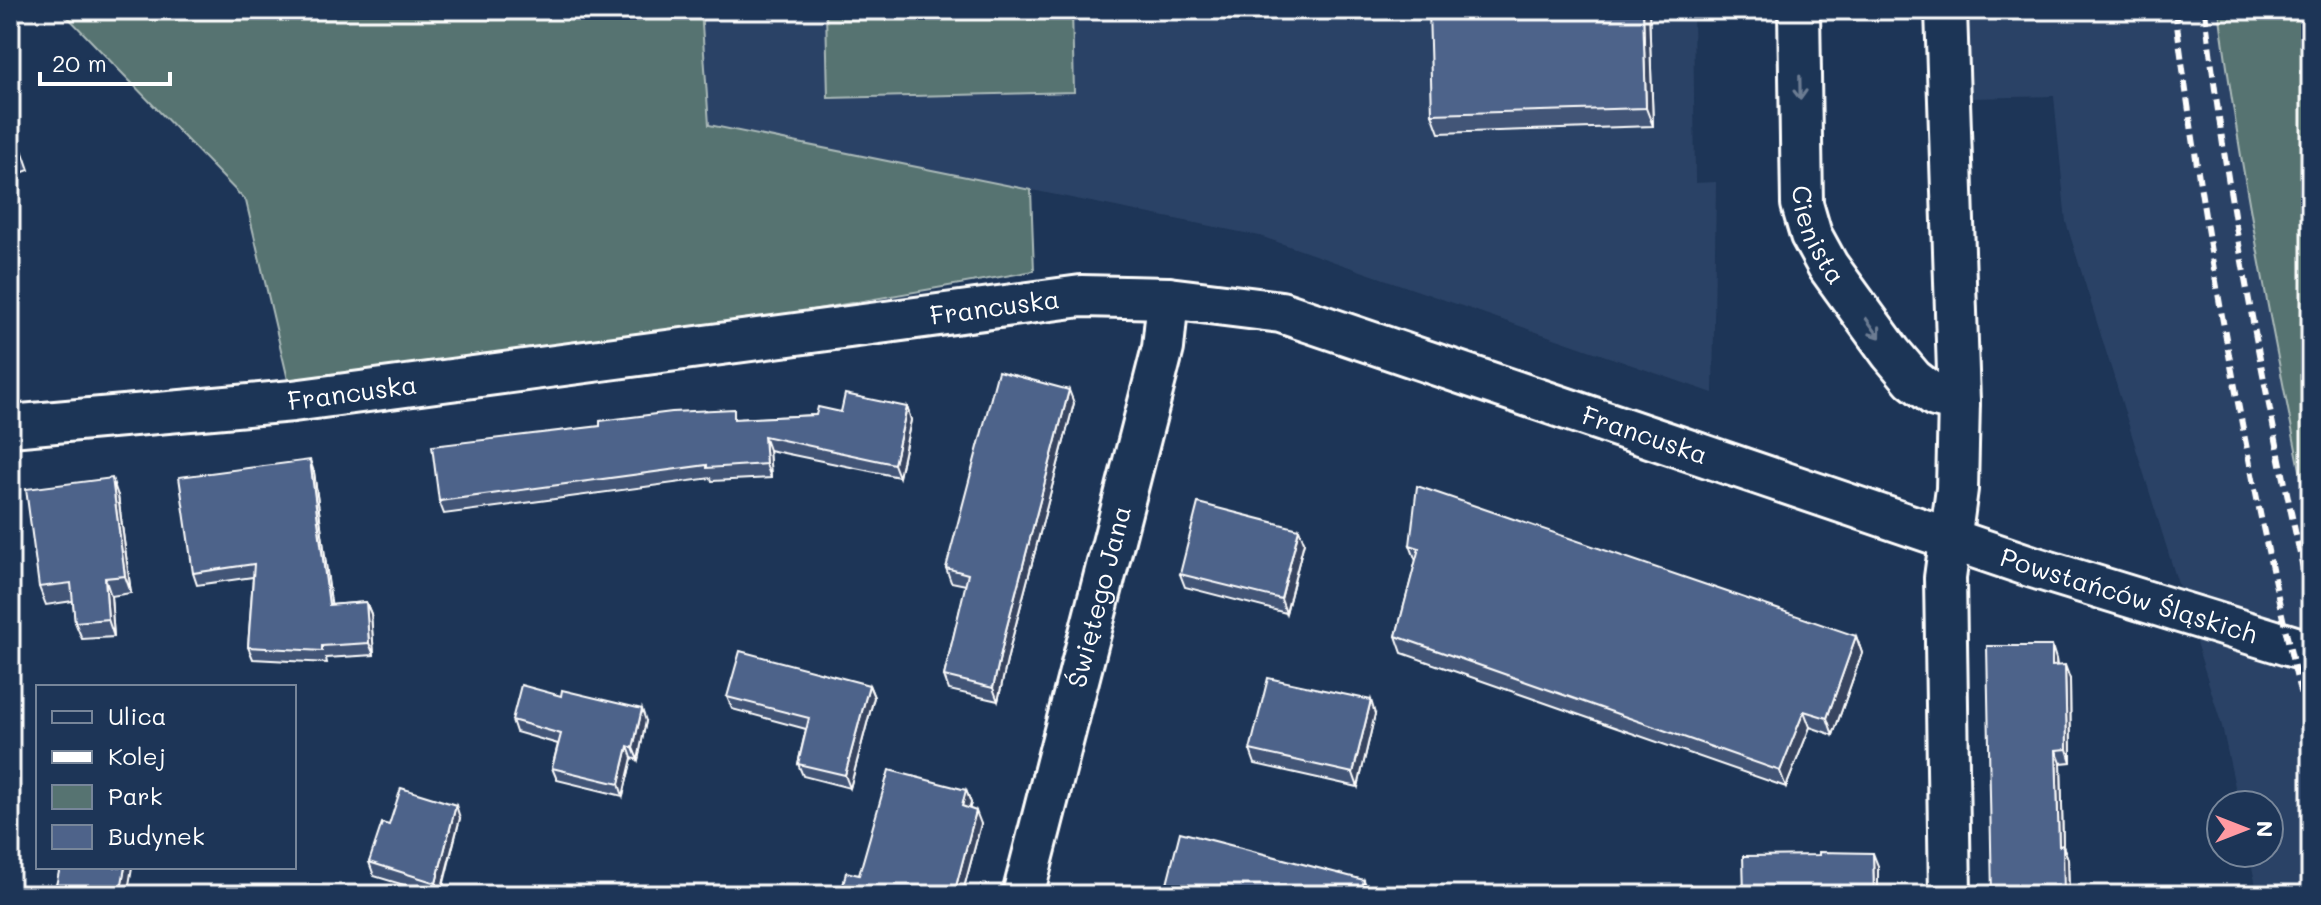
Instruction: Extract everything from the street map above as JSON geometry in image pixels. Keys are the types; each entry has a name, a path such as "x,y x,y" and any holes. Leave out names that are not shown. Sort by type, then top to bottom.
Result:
{"street":[{"name":"Cienista","path":"1799,10 1802,204 1811,235 1828,266 1913,379 1935,396 1959,402"},
{"path":"1946,10 1959,402 1957,489 1945,578 1950,895"},
{"name":"Francuska","path":"10,426 293,401 1081,296 1168,298 1281,312 1949,538"},
{"name":"Świętego Jana","path":"1023,895 1163,348 1168,298"},
{"name":"Powstańców Śląskich","path":"1949,538 2311,652"}],"shaded area":[{"path":"701,10 1693,10 1695,183 1716,182 1713,393 1260,236 709,125"},
{"path":"1969,10 2311,10 2311,895 2258,895 2252,869 2285,869 2285,789 2236,789 2222,726 2066,222 2054,96 1970,98"}],"green space":[{"path":"61,10 701,10 709,125 1031,190 1034,271 293,401 246,201"},
{"path":"826,10 1072,10 1074,92 828,98"},
{"path":"2219,10 2311,10 2311,525 2249,204"}],"building":[{"path":"1429,10 1643,10 1646,108 1432,114"},
{"path":"10,116 24,157 10,162"},
{"path":"998,371 1069,390 993,688 944,676 968,574 946,568"},
{"path":"845,394 907,407 894,464 764,436 766,464 707,468 707,465 439,501 432,446 600,426 600,421 672,412 734,409 734,419 816,415 818,407 841,412"},
{"path":"310,460 329,605 366,602 369,643 322,646 322,651 248,647 254,564 193,573 179,477"},
{"path":"112,478 125,576 105,578 108,619 75,622 71,583 39,587 26,489"},
{"path":"1417,486 1856,636 1827,718 1804,711 1780,771 1396,636 1419,548 1410,545"},
{"path":"1198,503 1299,529 1281,599 1180,574"},
{"path":"1987,646 2052,646 2052,666 2065,665 2067,749 2056,750 2064,895 1992,895"},
{"path":"740,651 869,685 845,775 798,764 809,718 727,697"},
{"path":"1268,678 1371,700 1353,773 1250,750"},
{"path":"521,685 561,696 562,690 642,709 633,748 628,746 619,784 552,768 561,734 512,720"},
{"path":"889,770 966,790 962,806 976,811 955,890 941,887 939,895 841,895 846,872 859,875"},
{"path":"401,788 456,805 436,883 369,862 382,823 389,825"},
{"path":"1180,832 1364,880 1360,895 1164,895"},
{"path":"1819,852 1873,853 1874,895 1744,895 1743,856 1819,855"},
{"path":"60,869 125,869 120,895 54,895"}],"railway":[{"path":"2175,10 2201,193 2250,467 2311,737"},
{"path":"2205,10 2225,160 2250,309 2311,605"}]}
